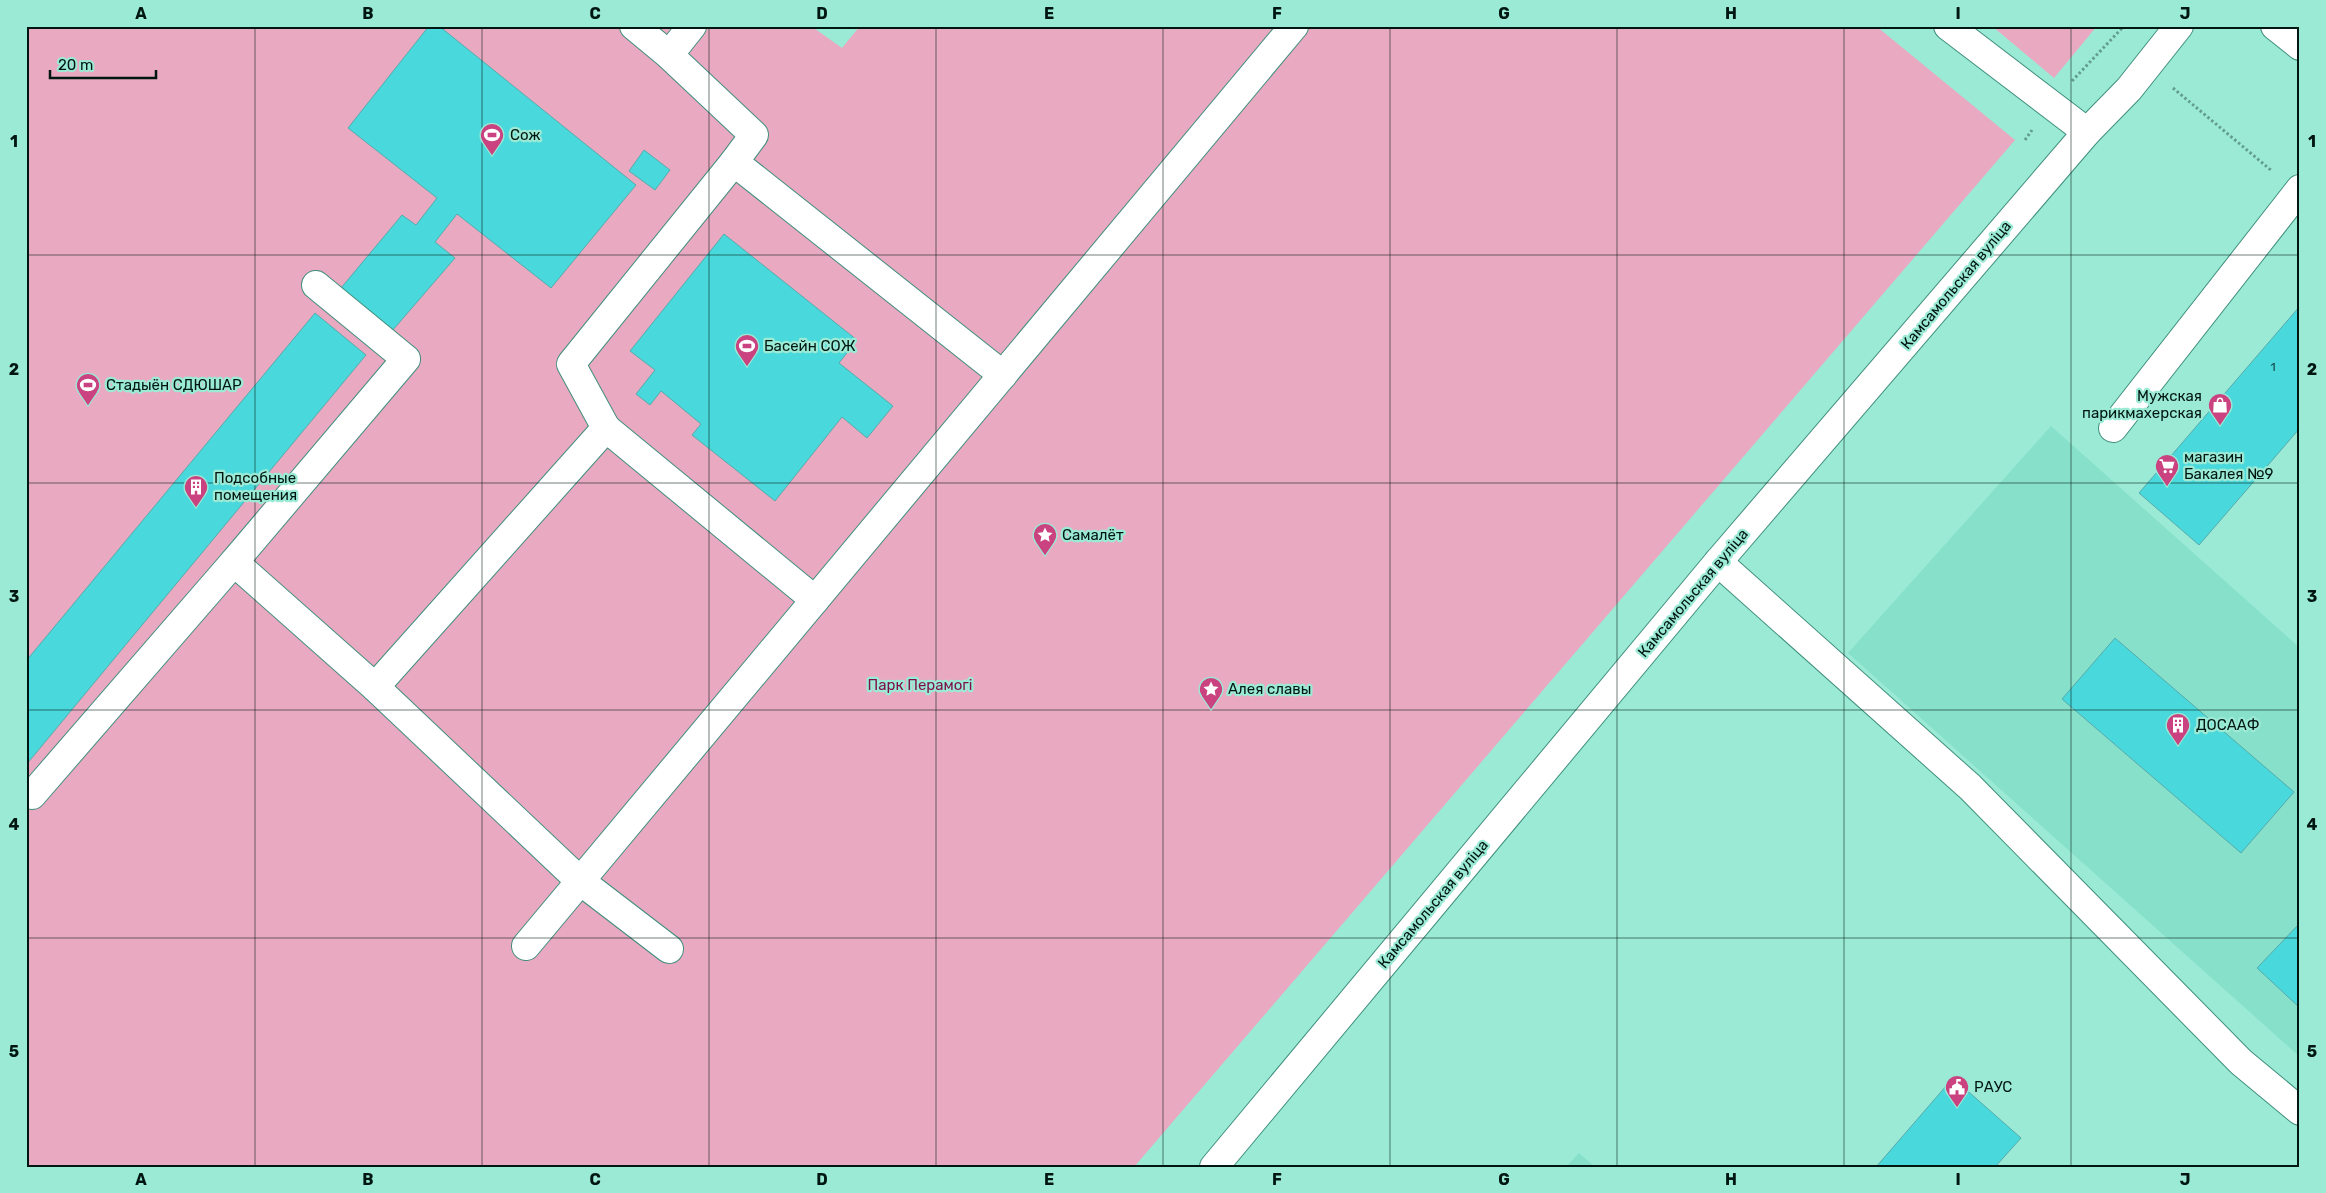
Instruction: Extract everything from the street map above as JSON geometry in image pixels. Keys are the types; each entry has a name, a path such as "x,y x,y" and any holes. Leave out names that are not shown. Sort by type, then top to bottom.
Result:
{"main road":[{"path":"634,26 669,55 754,135 571,364 606,428 815,600"},
{"path":"669,55 692,26"},
{"path":"526,946 579,880 1003,375 1066,296 1294,26"},
{"path":"1948,26 2087,132"},
{"name":"Камсамольская вуліца","path":"1214,1167 1718,562 2087,132 2130,89 2179,26"},
{"path":"2275,26 2300,46"},
{"path":"734,162 1003,375"},
{"path":"2113,428 2299,190"},
{"path":"26,792 32,795 234,562 406,359 316,285"},
{"path":"375,687 606,428"},
{"path":"234,562 375,687 579,880 669,949"},
{"path":"1718,562 1970,787 2241,1062 2300,1110"}],"path":[{"path":"2173,88 2299,190"}],"shaded area":[{"path":"2051,426 2300,648 2300,1057 1848,653"},
{"path":"1579,1153 1595,1167 1566,1167"}],"green space":[{"name":"Парк Перамогі","path":"26,26 811,26 842,48 860,26 1876,26 2015,140 1134,1167 26,1167"},
{"path":"1992,26 2097,26 2054,78"}],"building":[{"name":"Сож","path":"429,26 439,26 636,185 551,288 457,214 435,242 455,258 392,331 341,288 402,215 416,225 437,198 348,128"},
{"path":"644,150 670,170 655,190 629,171"},
{"name":"Басейн СОЖ","path":"724,234 857,340 839,363 893,406 867,438 842,417 775,501 692,435 701,424 661,391 650,405 636,394 655,370 630,351"},
{"path":"2300,306 2300,428 2199,545 2139,493"},
{"name":"Подсобные помещения","path":"315,313 366,355 26,765 26,661"},
{"name":"ДОСААФ","path":"2115,638 2294,792 2241,853 2062,699"},
{"path":"2300,923 2300,1008 2257,968"},
{"name":"РАУС","path":"1953,1078 2021,1138 1995,1167 1876,1167"}],"place":[{"name":"Сож","path":"492,156"},
{"name":"Басейн СОЖ","path":"747,367"},
{"name":"Стадыён СДЮШАР","path":"88,406"},
{"name":"Мужская парикмахерская","path":"2220,426"},
{"name":"магазин Бакалея №9","path":"2167,487"},
{"name":"Подсобные помещения","path":"196,508"},
{"name":"Самалёт","path":"1045,556"},
{"name":"Алея славы","path":"1211,710"},
{"name":"ДОСААФ","path":"2178,746"},
{"name":"РАУС","path":"1957,1108"}]}
